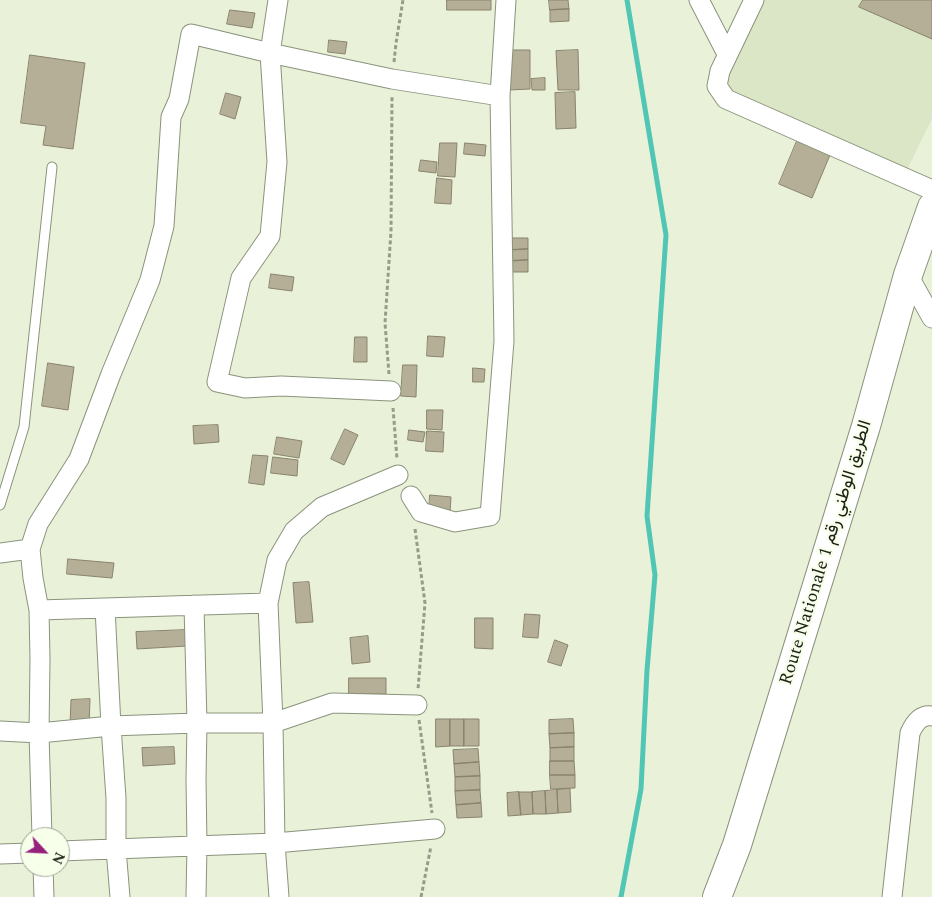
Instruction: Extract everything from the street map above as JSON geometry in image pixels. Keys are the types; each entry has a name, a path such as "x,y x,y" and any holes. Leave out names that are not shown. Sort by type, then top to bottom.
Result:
{"highway":[{"name":"Route Nationale الطريق الوطني رقم 1","path":"717,897 737,845 866,426 908,275 932,207"}],"street":[{"path":"278,0 270,53 277,162 270,236 241,278 217,382 246,388 281,386 391,391"},
{"path":"411,496 421,512 456,522 490,516 504,341 500,96 506,0"},
{"path":"700,0 727,54"},
{"path":"754,0 720,71 717,86 726,99 932,190"},
{"path":"42,827 39,733 39,610 30,549 38,524 80,459 111,374 150,280 164,226 171,117 179,99 191,34 392,79 500,96"},
{"path":"908,275 932,318"},
{"path":"279,897 275,843 268,603 277,560 294,531 322,507 398,475"},
{"path":"0,553 30,549"},
{"path":"39,610 268,603"},
{"path":"194,605 197,723 196,897"},
{"path":"105,608 110,726 116,798 116,849 120,897"},
{"path":"0,731 39,733 110,726 273,723 332,703 417,705"},
{"path":"892,897 910,733 915,722 932,716"},
{"path":"70,851 275,843 435,829"},
{"path":"0,854 20,853"},
{"path":"43,877 44,897"}],"lane":[{"path":"0,505 24,427 52,167"}],"path":[{"path":"398,475 385,323 391,231 392,79 396,42 404,0"},
{"path":"411,496 425,602 417,705 435,829 420,897"}],"shaded area":[{"path":"758,0 932,0 932,119 904,176 721,86"}],"building":[{"path":"447,0 491,0 491,10 447,10"},
{"path":"549,0 568,0 569,9 550,10"},
{"path":"863,0 932,0 932,39 859,7"},
{"path":"569,9 569,21 550,22 550,10"},
{"path":"230,10 255,13 252,28 227,24"},
{"path":"329,40 347,42 345,54 328,52"},
{"path":"508,50 530,50 530,89 509,90"},
{"path":"578,50 579,90 558,90 556,51"},
{"path":"30,55 85,63 73,149 43,145 46,126 21,123"},
{"path":"545,78 545,90 532,90 531,79"},
{"path":"575,92 576,128 556,129 555,93"},
{"path":"226,93 241,97 235,119 220,114"},
{"path":"797,141 830,155 812,198 779,184"},
{"path":"440,143 457,143 455,177 438,176"},
{"path":"465,143 486,145 485,156 464,154"},
{"path":"421,160 437,162 436,173 419,171"},
{"path":"437,178 452,180 451,204 435,203"},
{"path":"511,238 528,238 528,249 511,250"},
{"path":"528,249 528,260 511,261 511,250"},
{"path":"528,260 528,272 511,272 511,261"},
{"path":"271,274 294,277 292,291 269,288"},
{"path":"428,336 445,337 443,357 427,356"},
{"path":"355,337 367,337 367,362 354,362"},
{"path":"48,363 74,367 68,410 42,406"},
{"path":"403,365 417,365 416,397 401,396"},
{"path":"473,368 485,369 484,382 473,382"},
{"path":"427,410 443,410 442,430 427,429"},
{"path":"218,425 219,442 194,444 193,426"},
{"path":"345,429 358,435 344,465 331,459"},
{"path":"409,430 425,432 423,442 408,440"},
{"path":"427,431 444,432 443,452 426,451"},
{"path":"277,437 302,441 299,458 274,454"},
{"path":"253,455 268,456 264,485 249,483"},
{"path":"273,457 298,460 297,476 271,473"},
{"path":"430,495 451,497 450,513 429,511"},
{"path":"68,559 114,563 112,578 67,574"},
{"path":"309,582 313,622 296,623 293,583"},
{"path":"525,614 540,615 538,638 523,637"},
{"path":"475,618 493,618 493,649 475,648"},
{"path":"186,630 187,646 137,649 136,632"},
{"path":"368,636 370,662 352,664 350,638"},
{"path":"555,640 568,645 561,666 548,662"},
{"path":"349,678 386,678 386,694 349,694"},
{"path":"90,699 89,726 70,726 71,700"},
{"path":"436,719 450,719 450,746 436,747"},
{"path":"450,719 464,719 464,746 450,746"},
{"path":"464,719 479,719 479,746 464,746"},
{"path":"573,719 574,733 549,734 549,720"},
{"path":"574,733 574,747 550,748 549,734"},
{"path":"174,747 175,764 143,766 142,748"},
{"path":"574,747 574,761 550,761 550,748"},
{"path":"478,749 479,762 454,764 453,750"},
{"path":"550,761 574,761 575,775 550,775"},
{"path":"479,762 480,776 455,777 454,764"},
{"path":"550,775 575,775 575,788 551,789"},
{"path":"480,776 480,790 455,791 455,777"},
{"path":"570,789 571,812 558,813 557,790"},
{"path":"480,790 481,803 456,805 455,791"},
{"path":"557,790 558,813 546,814 545,791"},
{"path":"545,791 546,814 533,814 532,792"},
{"path":"519,792 521,815 508,816 507,793"},
{"path":"519,792 532,792 533,814 521,815"},
{"path":"481,803 482,817 457,818 456,805"}],"waterway":[{"path":"621,897 641,789 647,670 655,575 647,516 666,235 627,0"}]}
